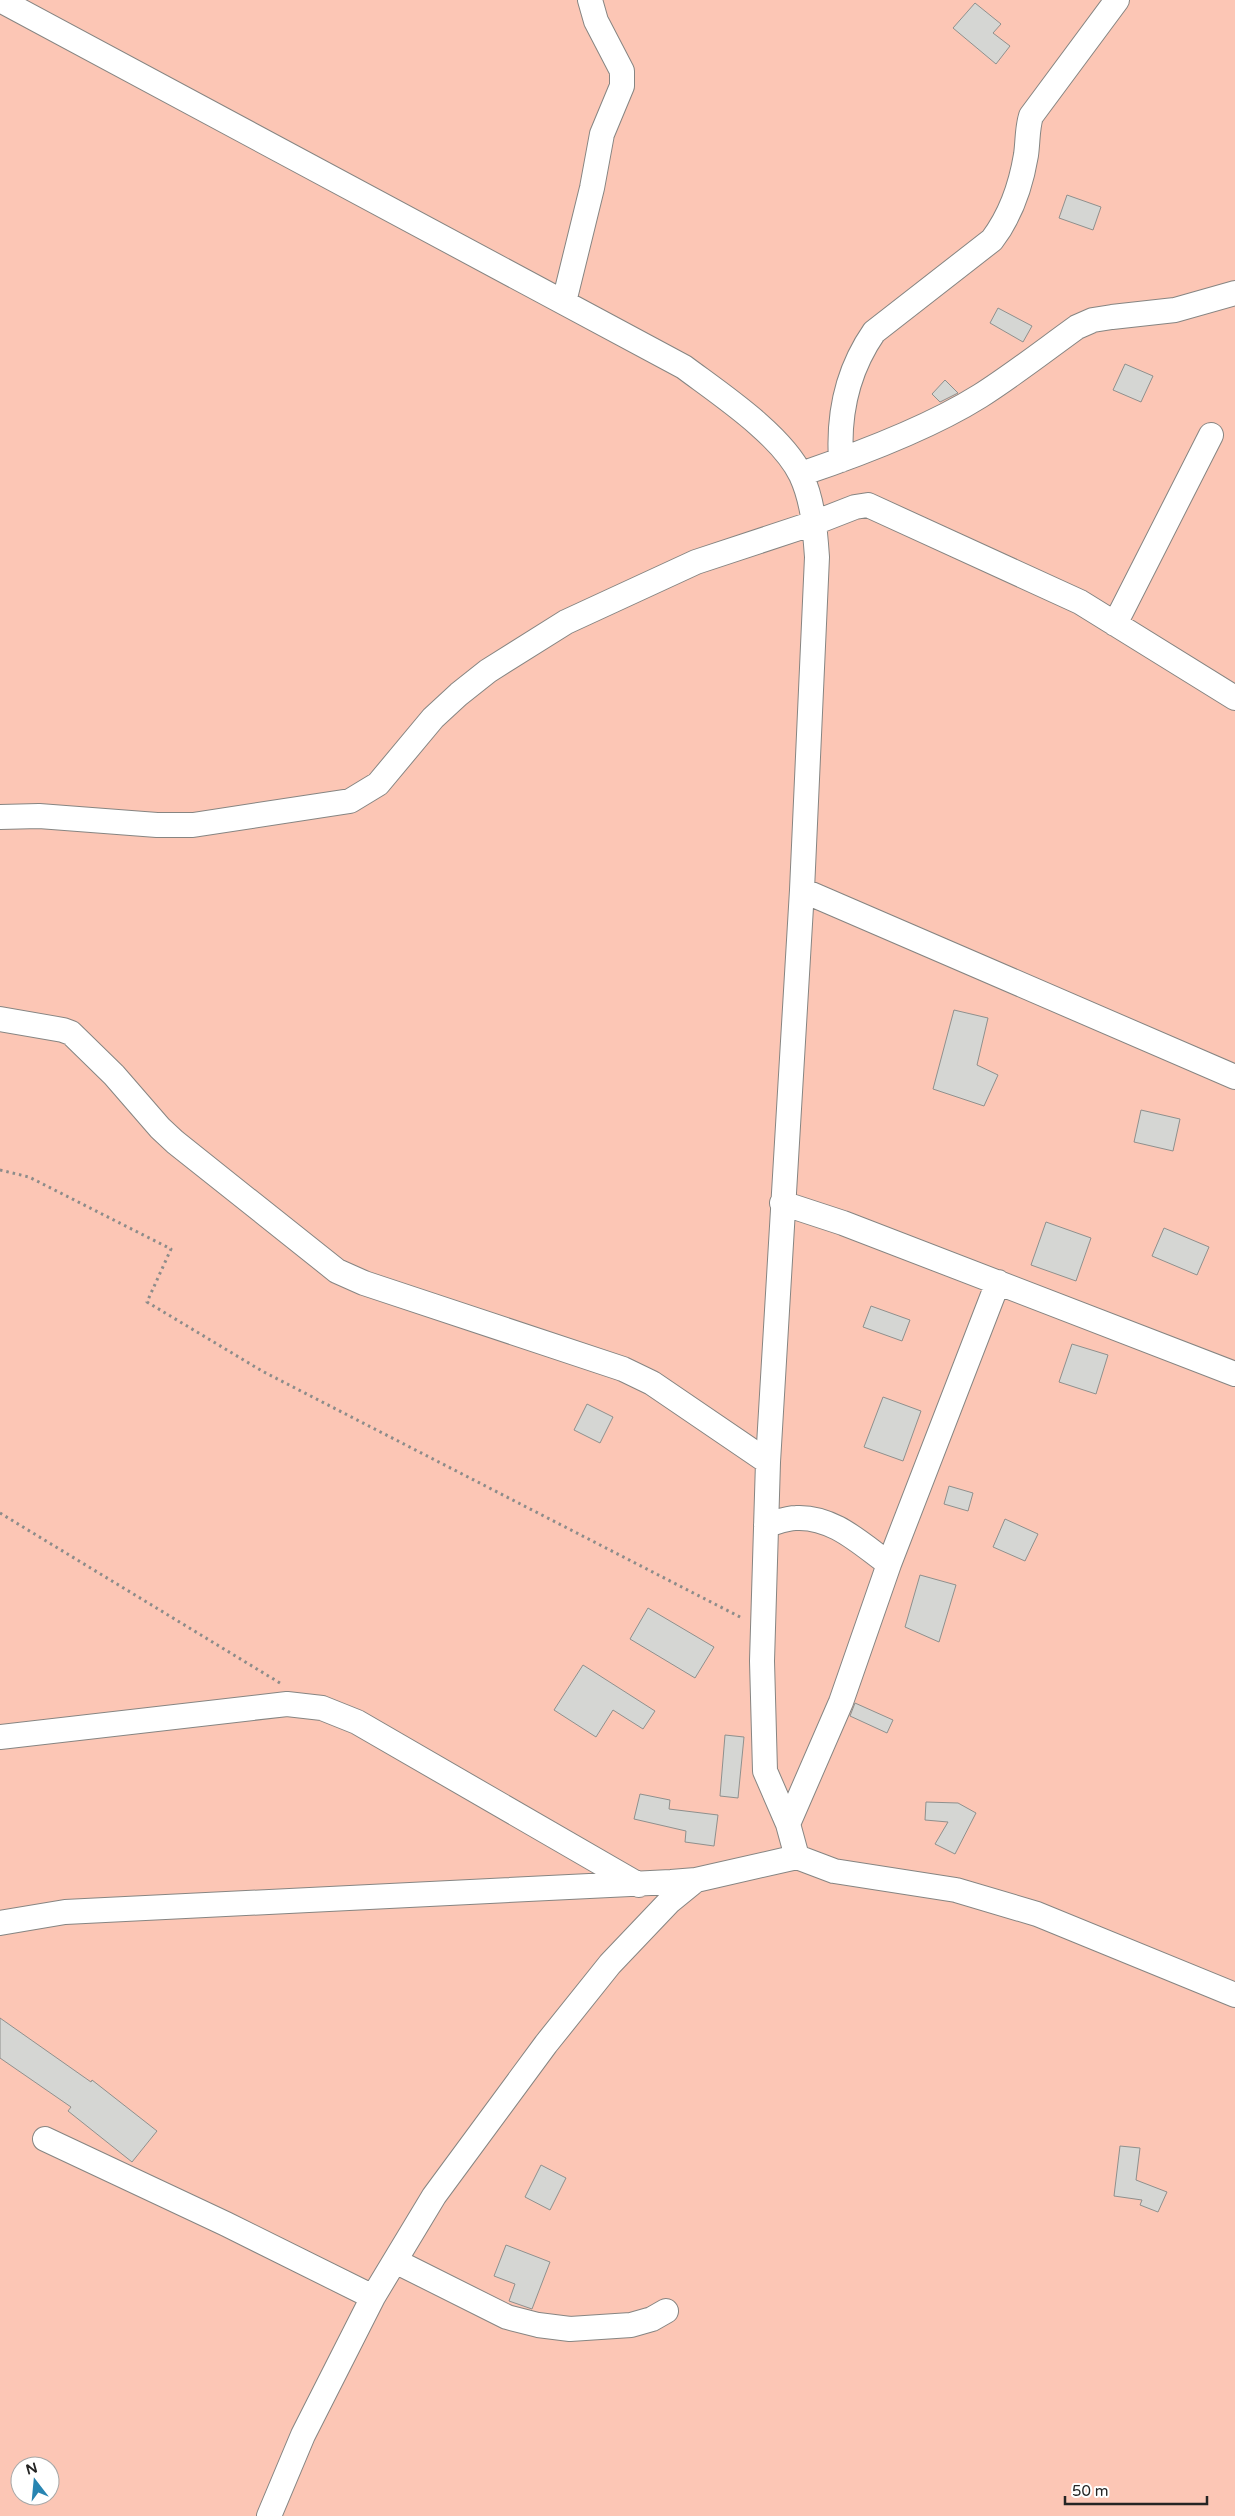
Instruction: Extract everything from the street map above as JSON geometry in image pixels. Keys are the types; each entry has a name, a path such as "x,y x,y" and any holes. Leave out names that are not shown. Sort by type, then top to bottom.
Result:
{"street":[{"path":"0,0 684,367 761,428 785,452 800,474 808,494 814,523 817,557 802,890 768,1462 762,1629 765,1771 788,1824 797,1857"},
{"path":"564,302 592,188 602,134 622,86 622,71 596,21 590,0"},
{"path":"841,460 839,432 842,407 864,347 874,332 992,240 1002,227 1020,184 1026,154 1027,128 1031,116 1117,0"},
{"path":"800,474 841,460 917,427 979,396 1077,327 1093,320 1175,310 1234,292"},
{"path":"1115,624 1211,435"},
{"path":"0,817 39,816 157,825 193,824 334,805 350,801 378,784 433,718 458,694 488,670 566,622 696,562 814,523 855,506 868,505 1080,602 1235,698"},
{"path":"802,890 1235,1077"},
{"path":"0,1019 71,1033 114,1075 160,1128 175,1142 337,1271 364,1283 623,1369 652,1383 768,1462"},
{"path":"782,1203 843,1223 1235,1374"},
{"path":"788,1824 841,1702 888,1564 998,1282"},
{"path":"766,1525 794,1518 814,1518 831,1524 888,1564"},
{"path":"0,1737 287,1704 322,1708 357,1722 639,1885"},
{"path":"0,1923 64,1912 639,1885 696,1880 797,1857 834,1871 956,1890 1037,1914 1235,1996"},
{"path":"269,2516 303,2435 372,2297 434,2196 552,2036 610,1964 669,1902 696,1880"},
{"path":"45,2139 226,2224 372,2297"},
{"path":"395,2261 507,2317 538,2325 570,2329 631,2325 652,2319 666,2311"}],"path":[{"path":"0,1170 29,1177 170,1249 147,1302 262,1371 762,1629"},
{"path":"0,1514 288,1688"}],"shaded area":[{"path":"0,0 1235,0 1235,2516 0,2516"}],"building":[{"path":"975,3 1001,24 993,33 1010,46 996,64 953,28"},
{"path":"1067,195 1101,207 1093,230 1059,218"},
{"path":"998,308 1032,326 1023,342 990,323"},
{"path":"1125,364 1153,376 1141,402 1113,390"},
{"path":"945,380 958,393 940,402 932,394"},
{"path":"954,1010 988,1018 977,1065 998,1075 984,1106 933,1089"},
{"path":"1141,1110 1180,1119 1173,1151 1134,1142"},
{"path":"1046,1222 1091,1238 1076,1281 1031,1265"},
{"path":"1164,1228 1209,1247 1197,1275 1152,1256"},
{"path":"871,1306 910,1320 902,1341 863,1327"},
{"path":"1072,1344 1108,1355 1096,1394 1059,1382"},
{"path":"883,1397 921,1411 903,1461 864,1447"},
{"path":"587,1404 613,1417 600,1443 574,1430"},
{"path":"949,1486 973,1493 968,1511 944,1504"},
{"path":"1005,1519 1038,1534 1025,1561 993,1547"},
{"path":"920,1575 956,1585 939,1642 905,1627"},
{"path":"648,1608 714,1647 695,1678 630,1639"},
{"path":"583,1665 655,1711 643,1729 613,1710 596,1737 554,1710"},
{"path":"855,1703 893,1720 887,1733 850,1716"},
{"path":"725,1735 744,1737 738,1798 720,1796"},
{"path":"640,1794 670,1800 669,1809 718,1815 714,1846 685,1842 686,1831 634,1819"},
{"path":"926,1802 958,1803 976,1813 955,1854 935,1844 948,1822 925,1820"},
{"path":"0,2018 91,2082 92,2080 157,2131 132,2162 68,2111 71,2107 0,2058"},
{"path":"1120,2146 1140,2148 1136,2180 1167,2192 1158,2212 1140,2205 1142,2200 1114,2196"},
{"path":"541,2165 566,2178 550,2210 525,2197"},
{"path":"506,2245 550,2262 532,2309 509,2301 515,2284 494,2276"}]}
